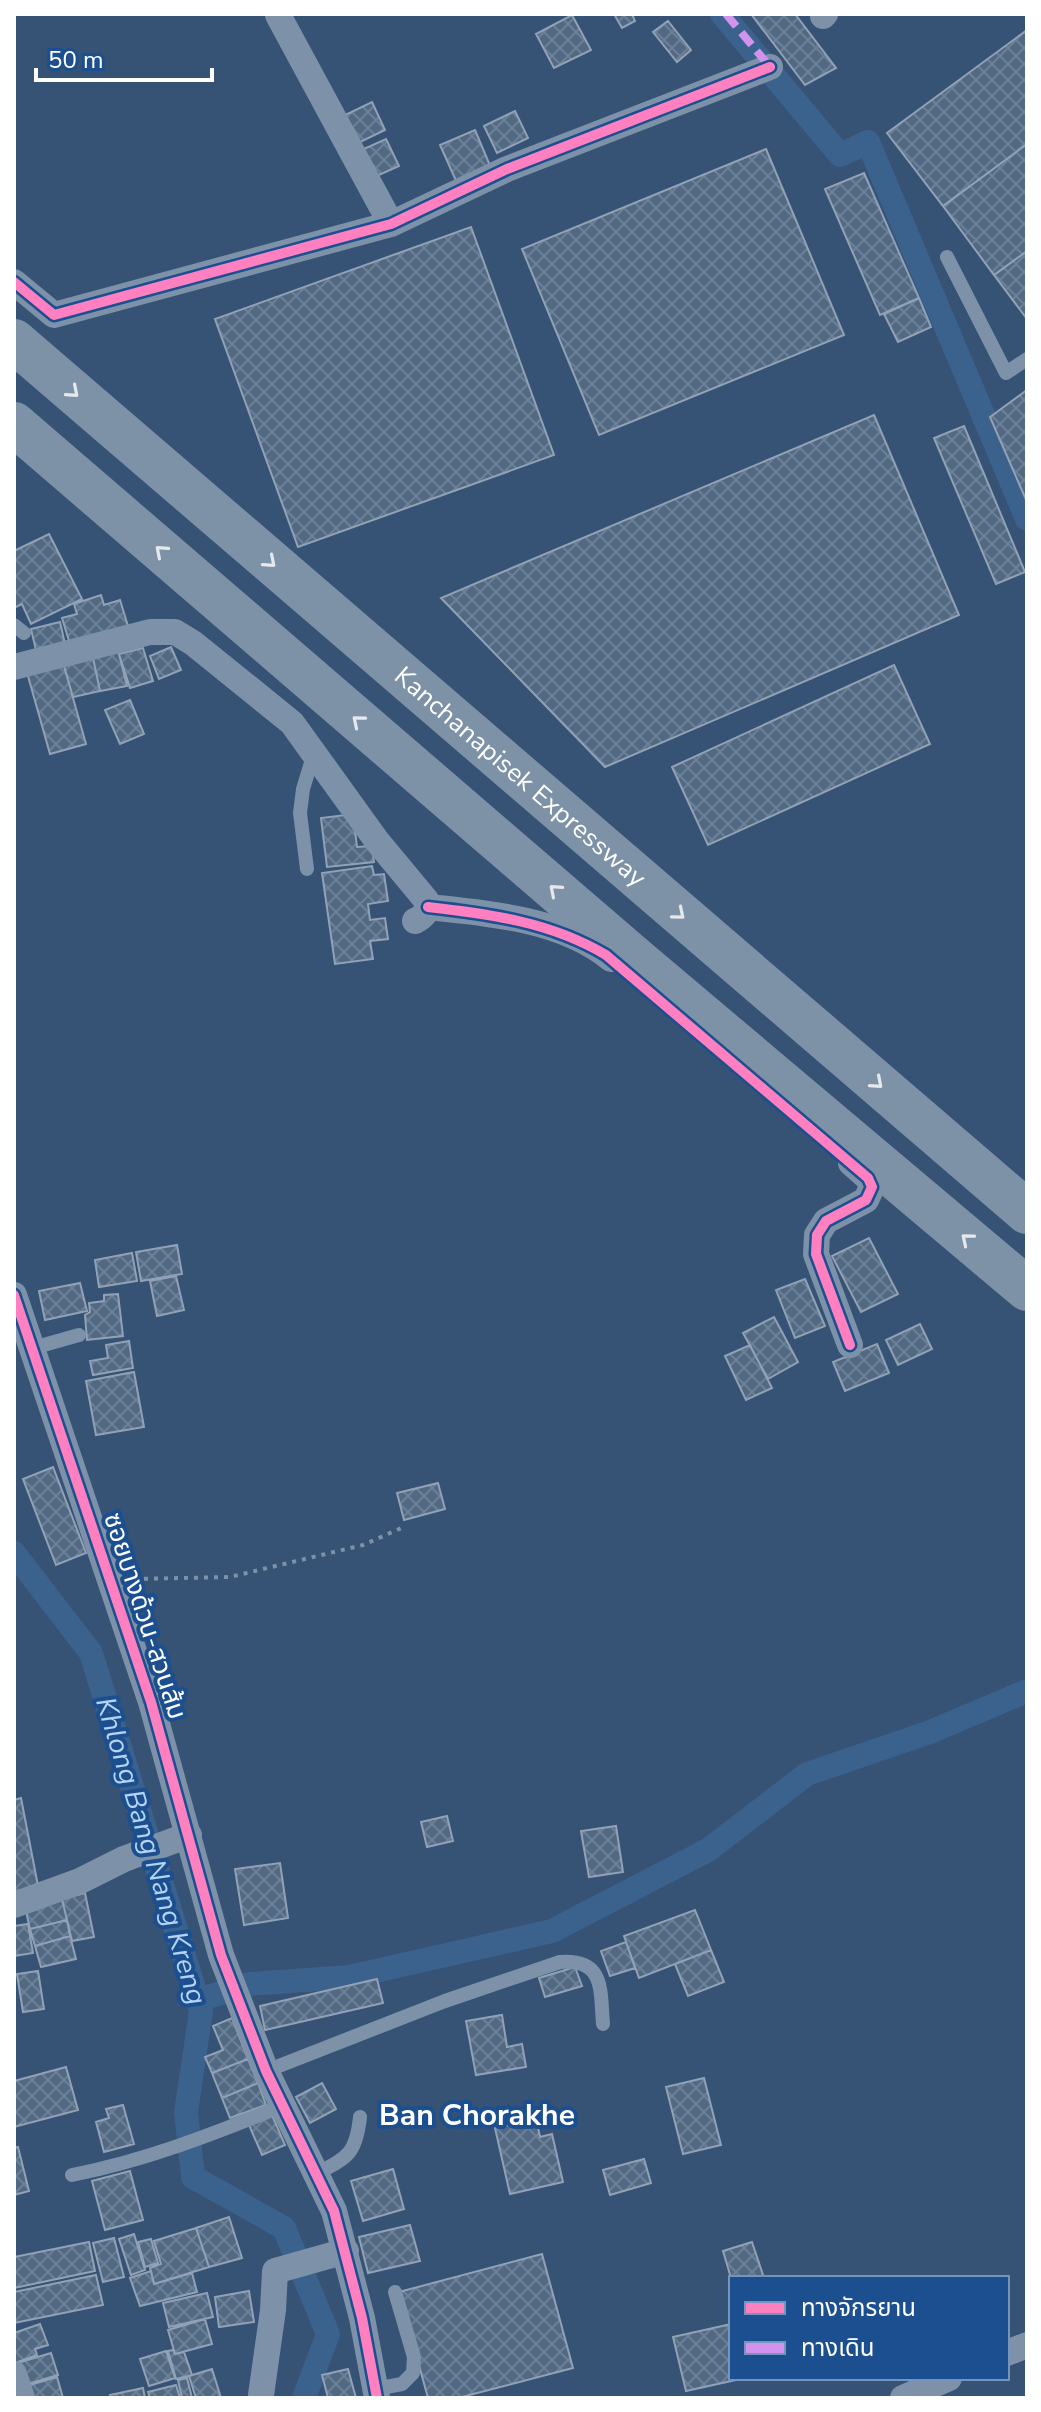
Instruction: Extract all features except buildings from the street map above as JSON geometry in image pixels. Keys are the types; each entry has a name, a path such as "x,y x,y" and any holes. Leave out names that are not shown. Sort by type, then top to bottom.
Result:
{"highway":[{"name":"Kanchanapisek Expressway","path":"14,341 1027,1212"},
{"path":"14,424 639,962 1027,1289"}],"street":[{"path":"278,15 391,224"},
{"path":"14,282 54,315 391,224 507,169 770,67"},
{"path":"14,667 150,632 175,632 292,723 377,841 421,892 422,914 522,921 553,929 606,955 868,1178 872,1187 866,1200 826,1221 817,1235 816,1254 850,1345"},
{"name":"ซอยบางด้วน-สวนส้ม","path":"15,1304 33,1348 151,1702 180,1838 239,2007 282,2106 334,2211 340,2253 376,2394"},
{"path":"14,1905 80,1881 124,1859 180,1838"},
{"path":"256,2397 273,2310 274,2275 280,2268 340,2253"},
{"path":"14,2374 22,2398"},
{"path":"903,2398 944,2380"}],"lane":[{"path":"947,257 1006,373 1027,359"},
{"path":"307,869 300,813 303,789 314,752"},
{"path":"33,1348 79,1335"},
{"path":"266,2071 445,2001 560,1962 574,1961 586,1965 597,1975 603,2024"},
{"path":"72,2175 215,2134 282,2106"},
{"path":"316,2174 347,2157 356,2144 360,2117"},
{"path":"376,2394 402,2384 413,2373 414,2357 395,2292"}],"path":[{"path":"112,1581 230,1577 363,1545 406,1526"}],"waterway":[{"path":"722,14 840,155 868,142 1027,519"},
{"name":"Khlong Bang Nang Kreng","path":"14,1553 91,1653 201,2011 186,2112 193,2177 284,2228 328,2334 304,2398"},
{"path":"198,2000 250,1984 349,1977 552,1931 708,1850 807,1774 930,1732 1027,1691"}],"marked path":[{"path":"726,14 770,67"}],"cycle path":[{"path":"14,282 54,315 391,224 507,169 770,67"},
{"path":"428,907 520,921 564,935 606,955 868,1178 872,1187 866,1200 826,1221 817,1235 816,1254 850,1345"},
{"path":"14,1295 151,1702 221,1955 266,2071 334,2211 362,2318 377,2398"}],"district":[{"name":"Ban Chorakhe","path":"477,2115"}]}
